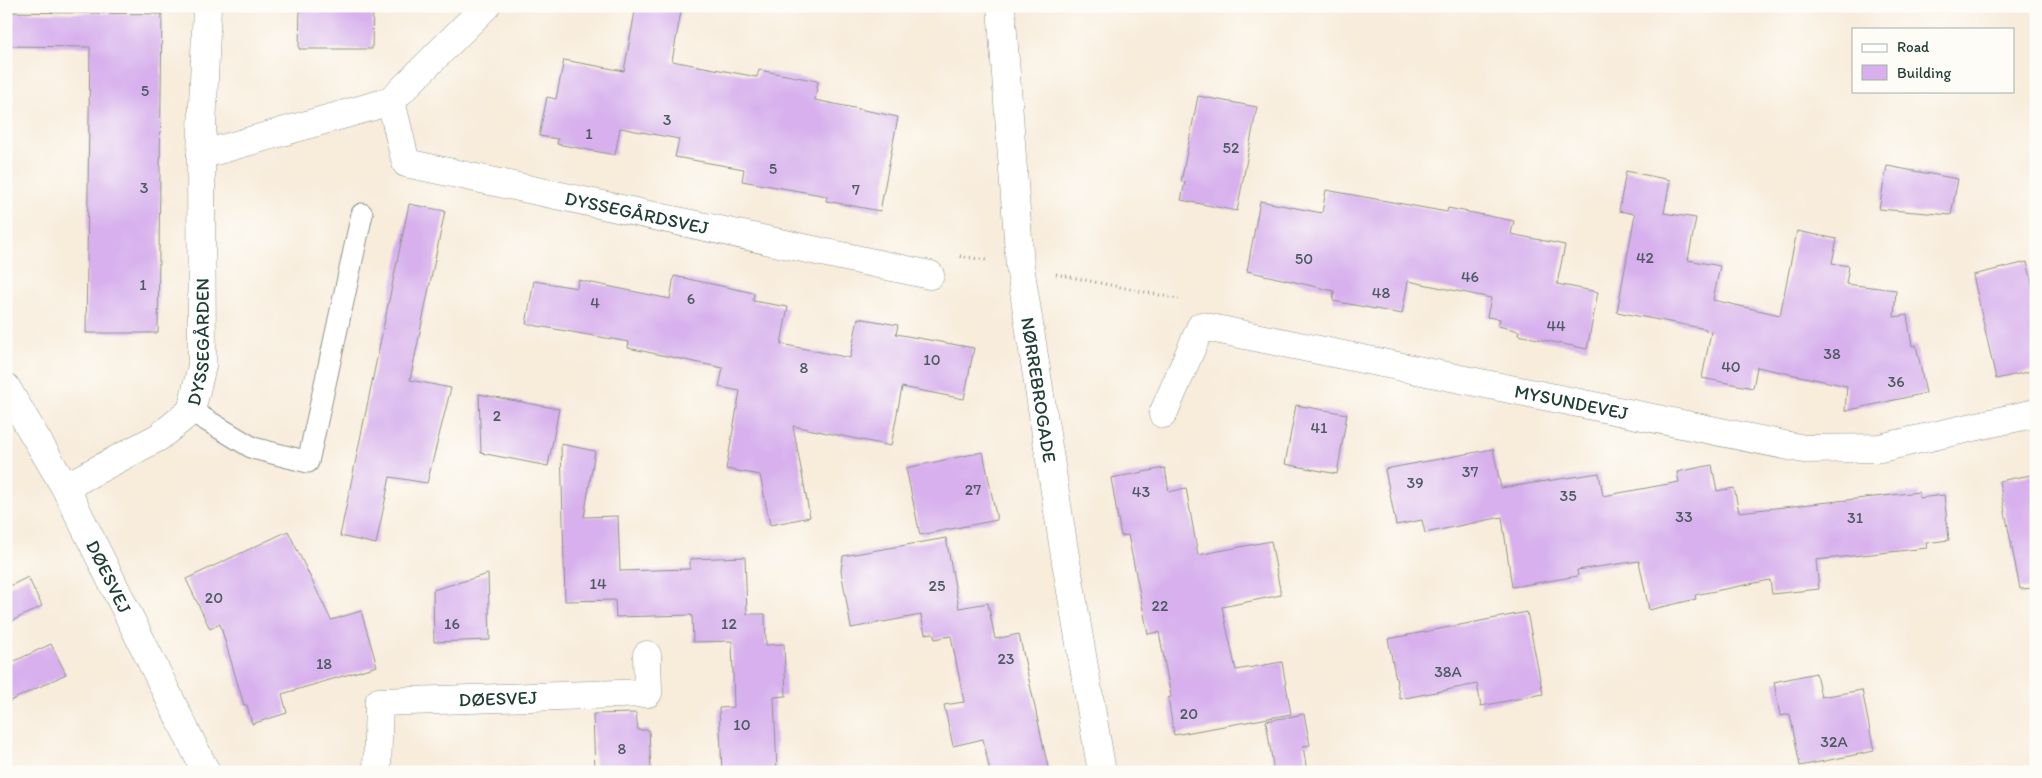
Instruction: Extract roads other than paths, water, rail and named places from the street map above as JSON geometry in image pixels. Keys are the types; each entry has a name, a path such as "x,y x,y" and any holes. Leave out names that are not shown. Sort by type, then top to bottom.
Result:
{"street":[{"name":"DYSSEGÅRDEN","path":"65,487 159,437 191,411 202,366 202,155 206,6"},
{"path":"202,155 391,101 486,6"},
{"name":"NØRREBROGADE","path":"1001,6 1020,266 1064,550 1102,772"},
{"name":"DYSSEGÅRDSVEJ","path":"391,101 406,163 930,275"},
{"name":"MYSUNDEVEJ","path":"1163,414 1201,326 1804,449 1880,448 2036,413"},
{"name":"DØESVEJ","path":"6,387 65,487 206,772"},
{"name":"DØESVEJ","path":"377,772 379,702 648,693 647,654"}],"lane":[{"path":"191,411 253,448 308,462 362,214"}]}
